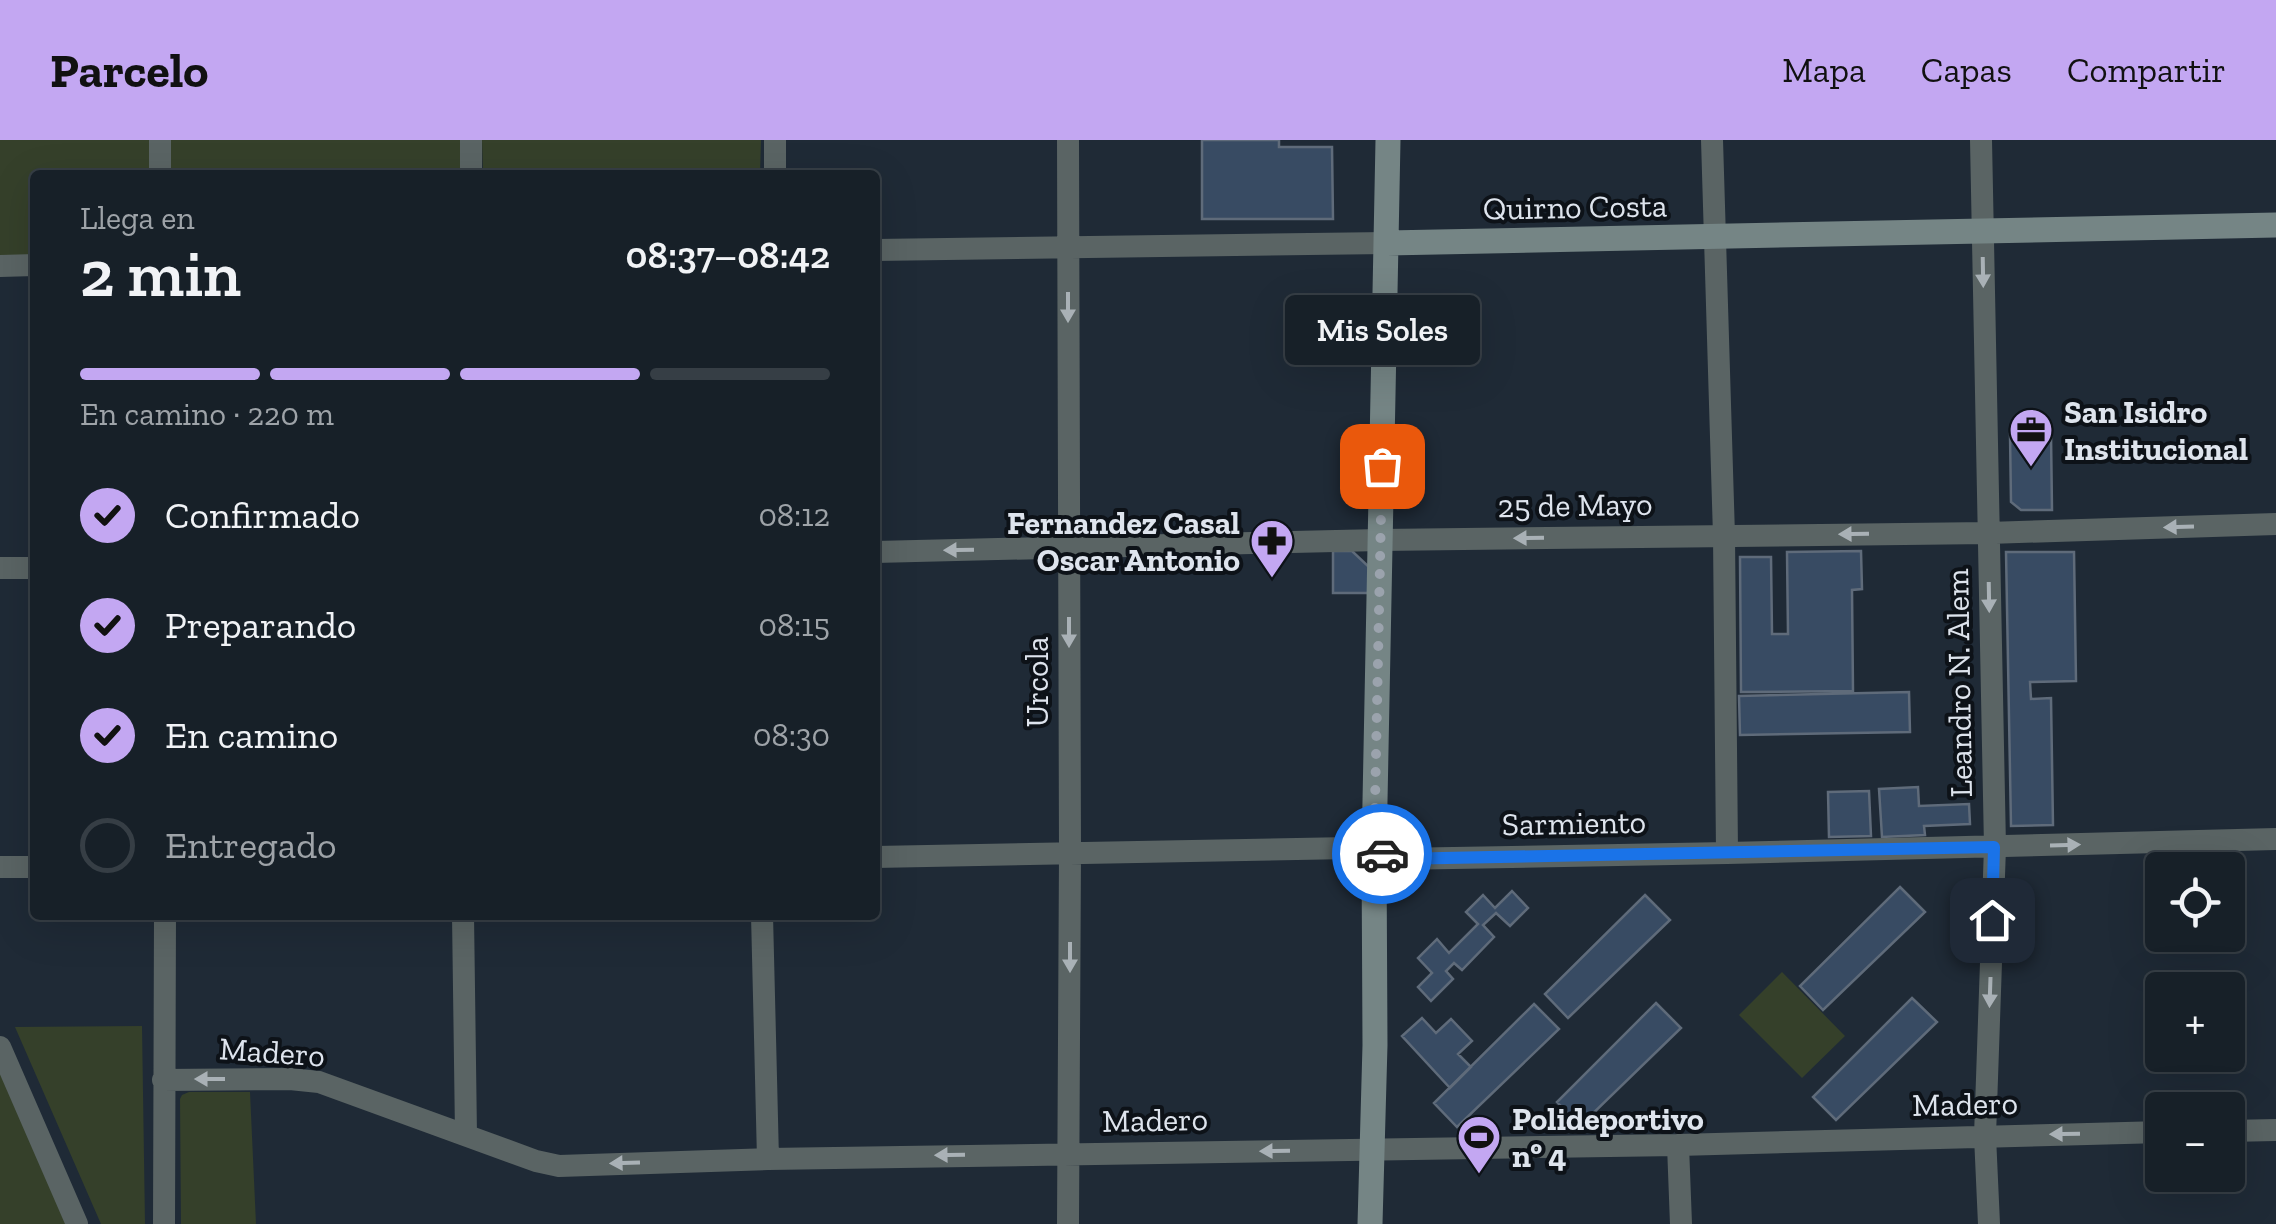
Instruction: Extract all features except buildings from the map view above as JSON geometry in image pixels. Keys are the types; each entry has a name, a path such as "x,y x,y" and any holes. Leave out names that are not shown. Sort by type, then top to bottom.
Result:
{"main road":[{"path":"1370,1224 1388,140"},
{"name":"Quirno Costa","path":"1388,244 2276,225"}],"street":[{"path":"160,140 160,170"},
{"path":"471,140 471,170"},
{"path":"775,140 775,170"},
{"name":"Urcola","path":"1068,140 1068,1224"},
{"path":"1712,140 1724,536 1727,853"},
{"name":"Leandro N. Alem","path":"1980,140 1994,847 1985,1136 1988,1224"},
{"name":"Quirno Costa","path":"880,250 1388,244"},
{"path":"0,266 30,265"},
{"name":"25 de Mayo","path":"880,552 1380,540 1988,533 2276,524"},
{"path":"0,568 30,568"},
{"name":"Sarmiento","path":"880,857 1350,848 1395,859 2276,839"},
{"path":"0,867 30,867"},
{"path":"164,1224 165,920"},
{"path":"463,920 466,1136"},
{"path":"762,920 768,1158"},
{"path":"0,1047 77,1224"},
{"name":"Madero","path":"164,1080 319,1082 559,1166 768,1158 2145,1132"},
{"path":"2245,1131 2276,1130"},
{"path":"1678,1144 1681,1224"}],"green space":[{"path":"0,140 149,140 149,170 30,170 30,256 0,257"},
{"path":"171,140 460,140 460,170 171,170"},
{"path":"482,140 761,140 760,170 483,170"},
{"path":"1782,972 1845,1036 1802,1078 1739,1015"},
{"path":"142,1026 145,1224 101,1224 15,1027"},
{"path":"0,1073 66,1224 0,1224"},
{"path":"189,1092 250,1092 256,1224 181,1224 180,1099"}],"way so far":[{"path":"1382,466 1374,852 1382,854"}],"place":[{"name":"Mis Soles","path":"1382,466"},
{"name":"San Isidro Institucional","path":"2031,468"},
{"name":"Fernandez Casal Oscar Antonio","path":"1272,579"},
{"name":"Polideportivo nº 4","path":"1479,1175"}],"route":[{"path":"1382,854 1395,859 1994,847 1992,920"}]}
